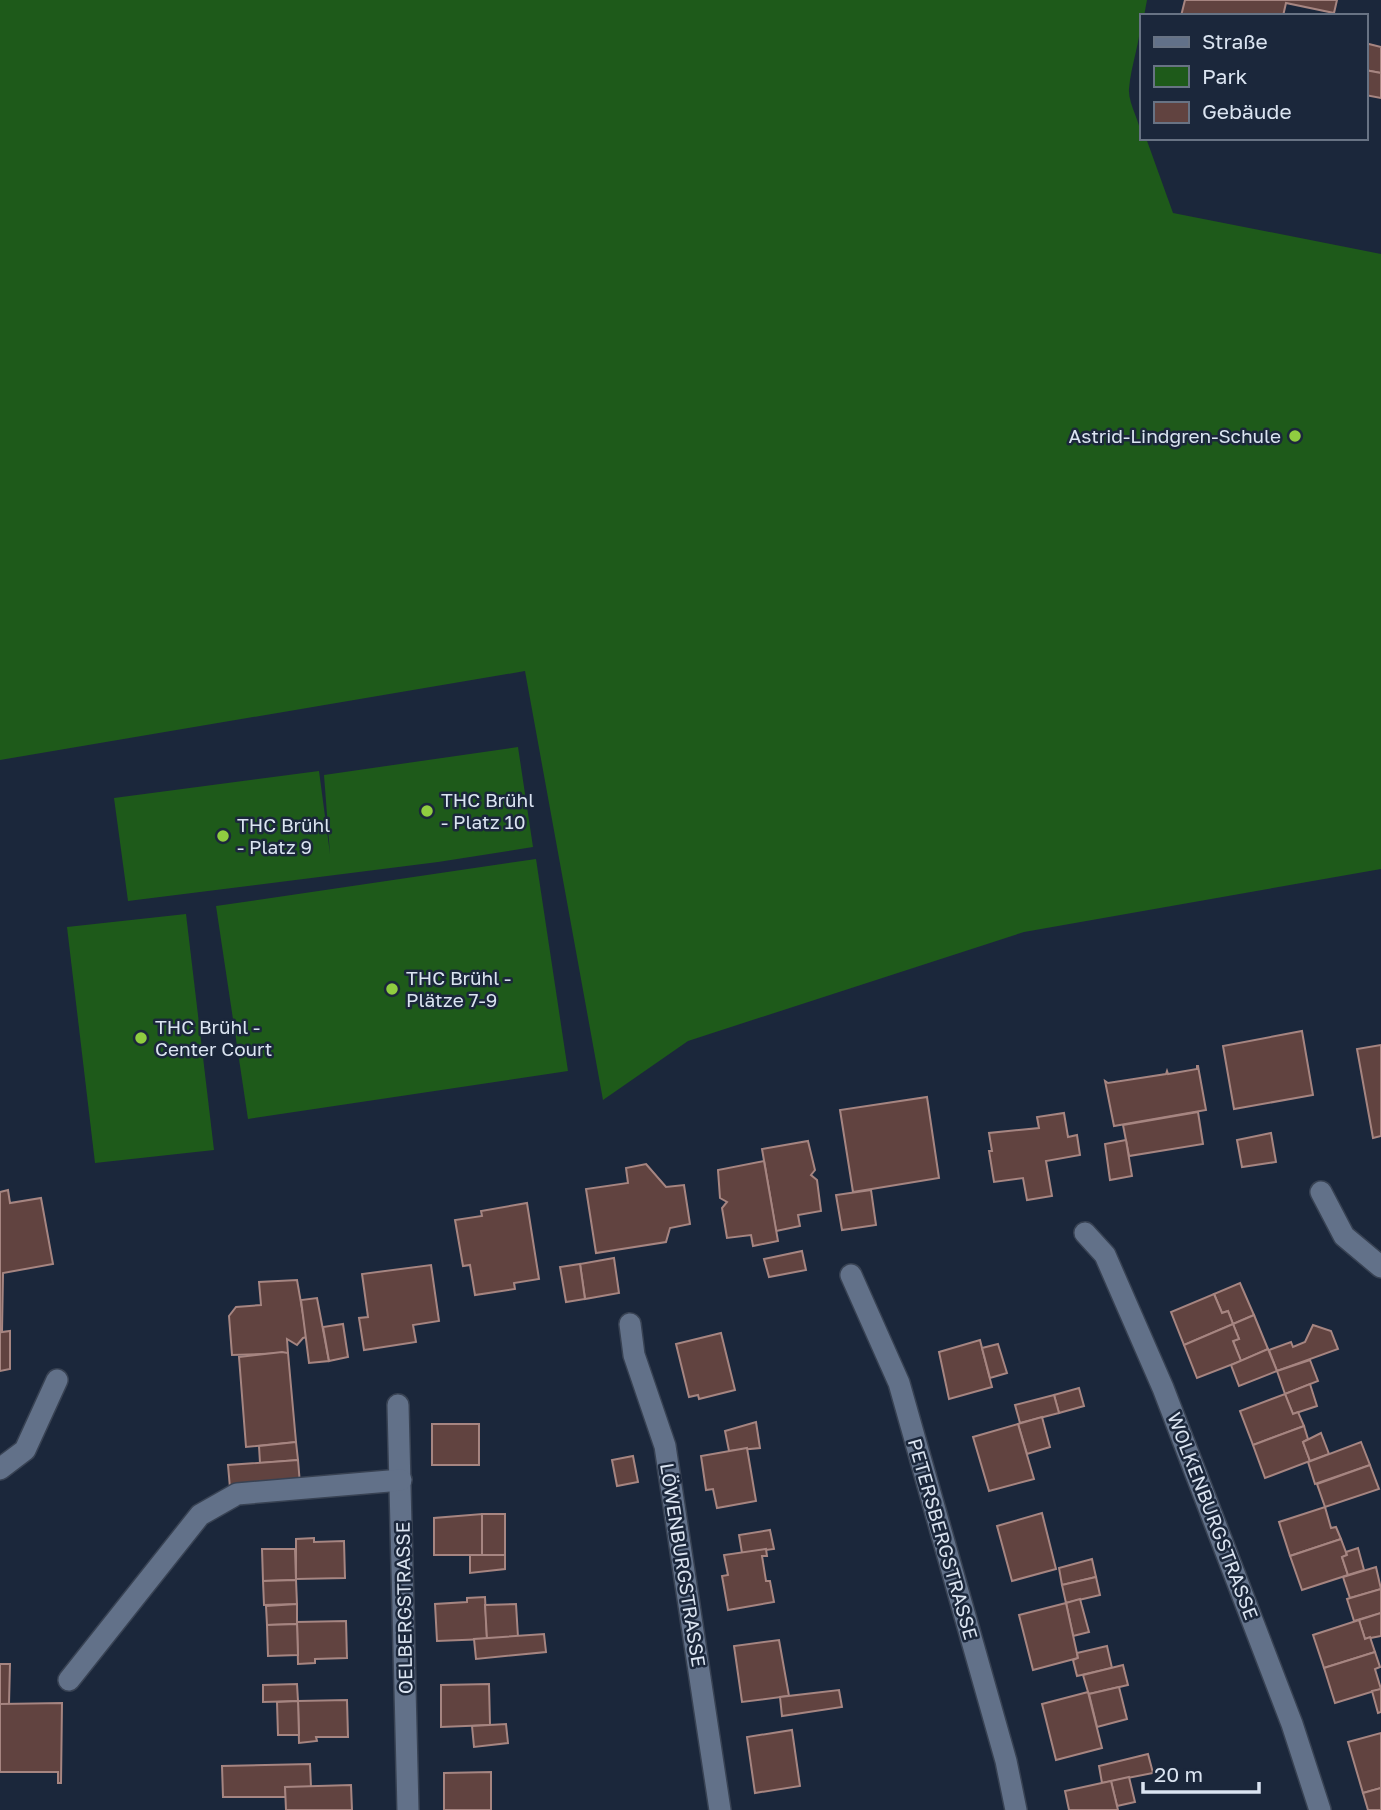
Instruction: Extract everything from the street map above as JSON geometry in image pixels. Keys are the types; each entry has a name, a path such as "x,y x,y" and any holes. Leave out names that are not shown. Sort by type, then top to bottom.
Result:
{"street":[{"path":"1321,1192 1344,1236 1381,1267"},
{"name":"WOLKENBURGSTRASSE","path":"1085,1233 1105,1255 1163,1388 1292,1724 1320,1810"},
{"name":"PETERSBERGSTRASSE","path":"851,1275 899,1383 1006,1761 1016,1810"},
{"name":"LÖWENBURGSTRASSE","path":"630,1324 634,1355 665,1446 720,1810"},
{"path":"0,1469 25,1450 57,1380"},
{"name":"OELBERGSTRASSE","path":"398,1405 408,1810"},
{"path":"69,1680 200,1515 237,1494 401,1480"}],"green space":[{"path":"0,0 1147,0 1144,14 1140,14 1129,95 1139,125 1140,140 1147,140 1173,213 1381,254 1381,869 1024,932 688,1041 603,1100 525,671 0,760"},
{"path":"518,747 533,847 438,862 128,901 114,798 319,771 330,854 324,775"},
{"name":"THC Brühl - Plätze 7-9","path":"536,859 568,1071 248,1119 216,906"},
{"name":"THC Brühl - Center Court","path":"186,914 214,1150 95,1163 67,927"}],"building":[{"path":"1185,0 1337,0 1334,13 1286,3 1283,14 1182,14"},
{"path":"1367,44 1381,47 1381,73 1367,70"},
{"path":"1367,70 1381,73 1381,98 1367,95"},
{"path":"1302,1031 1313,1095 1234,1109 1223,1046"},
{"path":"1381,1045 1381,1136 1373,1138 1357,1049"},
{"path":"1197,1066 1206,1110 1114,1126 1105,1081 1108,1083 1166,1074 1167,1071 1168,1074 1197,1069"},
{"path":"927,1097 939,1178 853,1192 840,1110"},
{"path":"1198,1112 1203,1144 1129,1156 1123,1125"},
{"path":"1064,1113 1068,1137 1077,1135 1080,1155 1046,1161 1052,1196 1027,1200 1023,1178 994,1182 989,1133 1039,1128 1037,1117"},
{"path":"1271,1133 1276,1162 1242,1167 1237,1140"},
{"path":"1126,1140 1132,1176 1110,1180 1105,1144"},
{"path":"808,1141 815,1170 811,1175 817,1180 821,1211 798,1215 800,1226 776,1231 762,1149"},
{"path":"764,1161 778,1241 753,1246 751,1235 727,1238 722,1208 727,1202 720,1198 718,1170"},
{"path":"646,1164 666,1187 684,1185 690,1224 670,1228 666,1242 596,1253 586,1189 628,1183 626,1168"},
{"path":"8,1190 10,1203 41,1198 53,1264 3,1273 2,1332 10,1331 10,1369 0,1371 0,1192"},
{"path":"871,1190 876,1225 842,1230 836,1195"},
{"path":"527,1203 539,1279 514,1283 515,1289 475,1295 470,1265 463,1266 455,1220 482,1216 481,1211"},
{"path":"802,1251 806,1270 769,1277 764,1259"},
{"path":"614,1258 619,1293 585,1299 580,1264"},
{"path":"580,1264 585,1299 566,1302 560,1267"},
{"path":"431,1265 439,1321 413,1325 416,1342 364,1350 359,1318 368,1317 362,1274"},
{"path":"297,1280 307,1337 297,1345 287,1339 288,1353 232,1355 229,1316 236,1307 261,1305 259,1282"},
{"path":"1240,1283 1254,1315 1233,1324 1228,1311 1222,1313 1214,1294"},
{"path":"1214,1294 1222,1313 1228,1311 1233,1324 1184,1345 1171,1312"},
{"path":"317,1298 329,1361 309,1363 301,1300"},
{"path":"1254,1315 1268,1349 1241,1361 1233,1341 1239,1339 1233,1324"},
{"path":"343,1324 348,1357 329,1361 323,1327"},
{"path":"1233,1324 1239,1339 1233,1341 1241,1361 1197,1378 1184,1345"},
{"path":"1313,1325 1331,1331 1338,1349 1277,1371 1269,1350 1291,1342 1293,1347 1305,1342"},
{"path":"721,1333 735,1390 699,1399 698,1395 689,1397 676,1344"},
{"path":"980,1340 992,1387 949,1399 939,1352"},
{"path":"998,1344 1007,1373 990,1378 982,1348"},
{"path":"1268,1349 1277,1371 1239,1386 1231,1365"},
{"path":"288,1353 296,1442 246,1447 239,1357"},
{"path":"1310,1360 1318,1381 1285,1394 1277,1371"},
{"path":"1310,1384 1317,1406 1293,1414 1285,1394"},
{"path":"1079,1388 1084,1406 1059,1413 1054,1395"},
{"path":"1285,1394 1293,1414 1298,1412 1304,1426 1253,1445 1240,1411"},
{"path":"1054,1395 1059,1413 1020,1423 1015,1405"},
{"path":"1042,1417 1050,1447 1027,1454 1018,1424"},
{"path":"756,1422 760,1448 729,1451 725,1431"},
{"path":"432,1424 479,1424 479,1465 432,1465"},
{"path":"1018,1424 1034,1479 989,1491 973,1437"},
{"path":"1304,1426 1308,1439 1303,1442 1310,1461 1265,1478 1253,1445"},
{"path":"1321,1433 1329,1454 1310,1461 1303,1442"},
{"path":"296,1442 298,1460 260,1463 259,1446"},
{"path":"1361,1442 1370,1465 1315,1484 1308,1462"},
{"path":"747,1448 756,1501 717,1508 713,1489 706,1490 701,1456"},
{"path":"633,1456 638,1482 617,1486 612,1460"},
{"path":"298,1460 300,1484 230,1488 228,1465"},
{"path":"1370,1465 1379,1489 1325,1507 1317,1484"},
{"path":"1325,1507 1331,1528 1336,1527 1341,1539 1290,1556 1279,1522"},
{"path":"1042,1513 1056,1569 1012,1581 997,1526"},
{"path":"482,1514 482,1555 434,1555 434,1518"},
{"path":"482,1514 505,1514 505,1555 482,1555"},
{"path":"770,1530 774,1549 742,1553 739,1535"},
{"path":"314,1538 314,1542 344,1541 345,1578 296,1579 296,1539"},
{"path":"1341,1539 1347,1555 1342,1557 1348,1575 1302,1590 1290,1556"},
{"path":"1358,1548 1364,1570 1348,1575 1342,1557 1347,1555 1346,1552"},
{"path":"262,1549 295,1549 296,1580 263,1581"},
{"path":"766,1549 767,1556 762,1556 766,1581 770,1581 774,1602 728,1610 722,1576 728,1575 724,1555"},
{"path":"470,1555 505,1555 505,1569 470,1573"},
{"path":"1092,1559 1096,1577 1062,1585 1059,1568"},
{"path":"1376,1567 1381,1589 1350,1598 1343,1577"},
{"path":"1096,1577 1100,1595 1066,1603 1062,1585"},
{"path":"296,1580 297,1604 264,1605 263,1581"},
{"path":"1381,1589 1381,1613 1354,1621 1347,1599"},
{"path":"485,1597 487,1639 437,1641 435,1604 467,1602 467,1598"},
{"path":"1080,1599 1089,1632 1073,1636 1066,1603"},
{"path":"1066,1603 1078,1658 1033,1670 1019,1615"},
{"path":"297,1604 297,1624 267,1625 266,1606"},
{"path":"516,1604 518,1637 487,1639 485,1605"},
{"path":"1381,1613 1381,1636 1365,1639 1359,1620"},
{"path":"1359,1620 1365,1639 1370,1637 1375,1652 1324,1668 1313,1635"},
{"path":"346,1621 347,1658 315,1659 315,1663 298,1664 297,1622"},
{"path":"297,1624 298,1655 268,1656 267,1625"},
{"path":"544,1634 546,1652 476,1659 474,1639"},
{"path":"779,1640 789,1696 742,1702 734,1646"},
{"path":"1107,1646 1112,1668 1077,1676 1073,1660 1078,1658 1077,1653"},
{"path":"1375,1652 1380,1667 1375,1669 1381,1689 1335,1703 1324,1668"},
{"path":"0,1664 10,1664 9,1704 0,1704"},
{"path":"1123,1665 1128,1685 1089,1694 1083,1675"},
{"path":"297,1684 298,1701 263,1702 263,1685"},
{"path":"489,1684 490,1725 441,1727 441,1685"},
{"path":"1119,1687 1127,1719 1097,1727 1089,1694"},
{"path":"1381,1689 1381,1712 1378,1713 1372,1691"},
{"path":"839,1690 842,1707 782,1716 780,1697"},
{"path":"1088,1692 1102,1748 1056,1760 1042,1704"},
{"path":"347,1700 348,1737 316,1737 317,1741 299,1743 298,1701"},
{"path":"298,1701 299,1735 278,1735 277,1702"},
{"path":"62,1703 61,1783 58,1783 58,1772 0,1772 0,1704"},
{"path":"506,1724 508,1743 474,1747 472,1726"},
{"path":"792,1730 800,1786 755,1793 747,1737"},
{"path":"1381,1733 1381,1788 1363,1793 1348,1742"},
{"path":"1148,1754 1153,1773 1102,1783 1099,1766"},
{"path":"310,1764 311,1787 285,1787 286,1797 223,1797 222,1766"},
{"path":"491,1772 491,1810 444,1810 444,1773"},
{"path":"1129,1777 1135,1802 1117,1806 1111,1781"},
{"path":"1111,1781 1118,1810 1069,1810 1065,1791"},
{"path":"351,1785 352,1810 286,1810 285,1787"},
{"path":"1381,1788 1381,1810 1368,1810 1363,1793"}],"place":[{"name":"Astrid-Lindgren-Schule","path":"1295,436"},
{"name":"THC Brühl - Platz 10","path":"427,811"},
{"name":"THC Brühl - Platz 9","path":"223,836"},
{"name":"THC Brühl - Plätze 7-9","path":"392,989"},
{"name":"THC Brühl - Center Court","path":"141,1038"}]}
